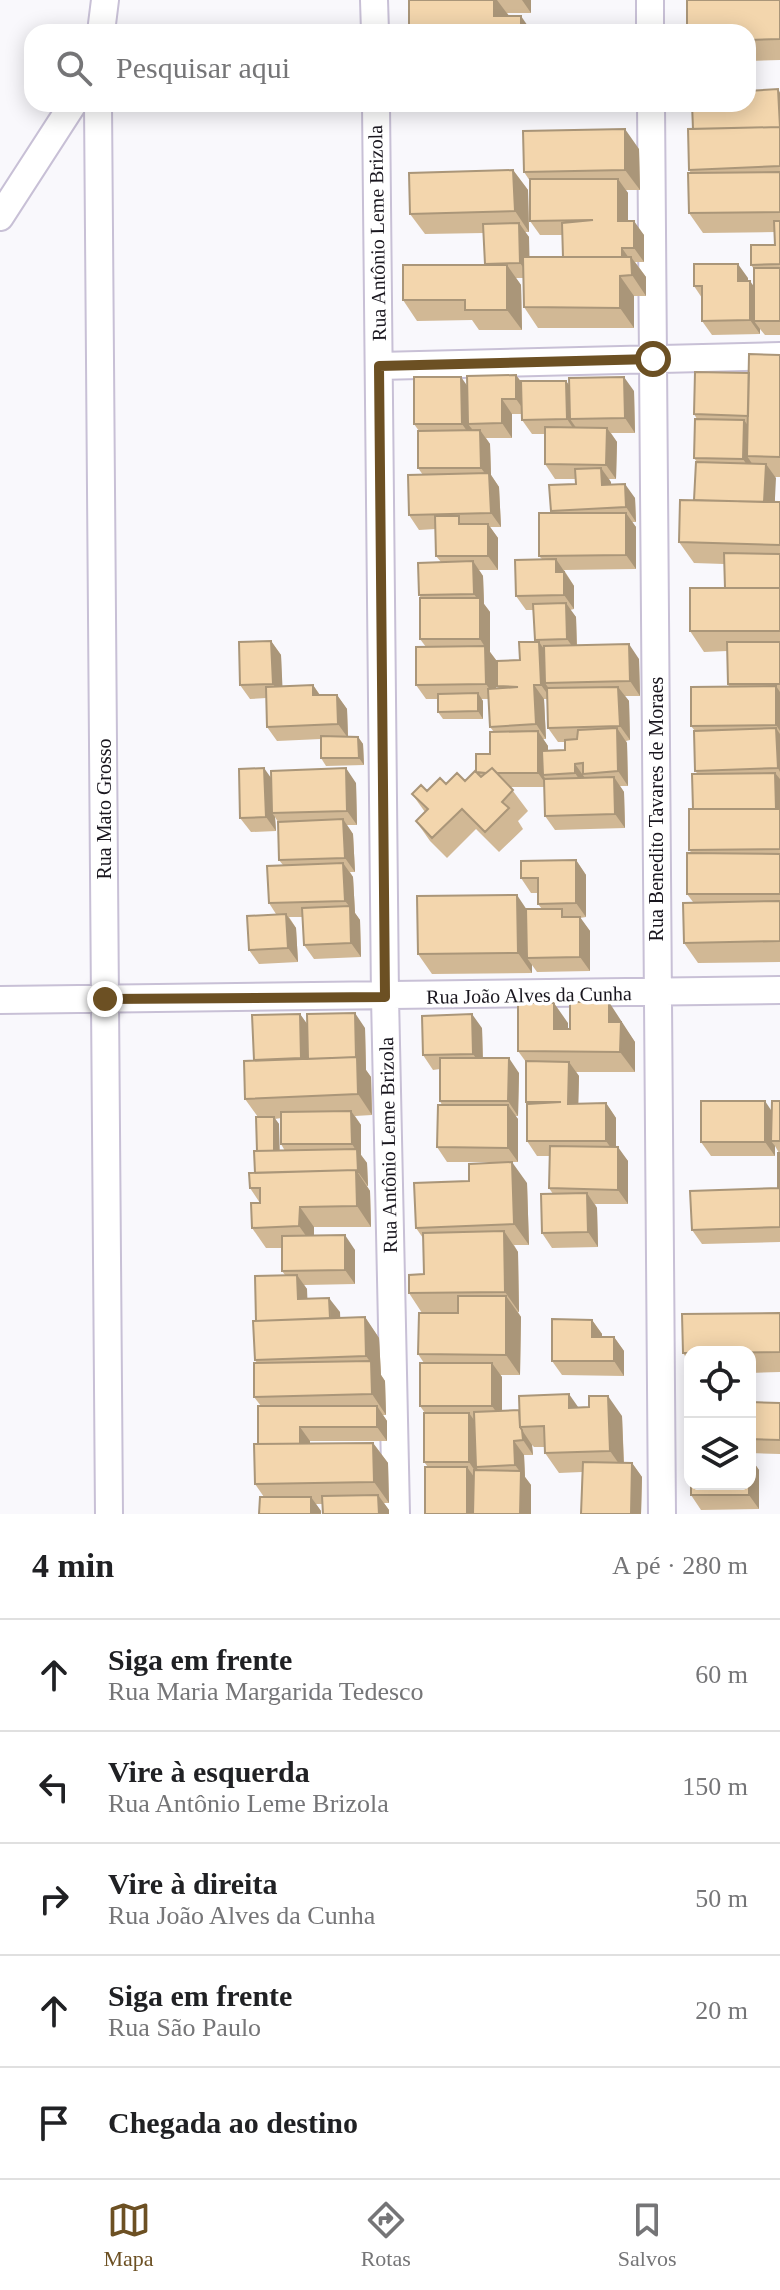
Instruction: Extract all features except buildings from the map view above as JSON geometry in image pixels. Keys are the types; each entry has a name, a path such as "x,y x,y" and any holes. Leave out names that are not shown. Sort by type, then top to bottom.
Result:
{"street":[{"path":"102,24 105,0"},
{"path":"374,0 375,24"},
{"path":"650,0 650,24"},
{"path":"0,217 68,112"},
{"name":"Rua Mato Grosso","path":"98,112 109,1514"},
{"name":"Rua Antônio Leme Brizola","path":"376,112 385,997 396,1514"},
{"name":"Rua Benedito Tavares de Moraes","path":"651,112 662,1514"},
{"path":"379,366 780,356"},
{"name":"Rua João Alves da Cunha","path":"0,1000 780,990"}],"route":[{"path":"105,999 385,997 379,366 653,359"}]}
